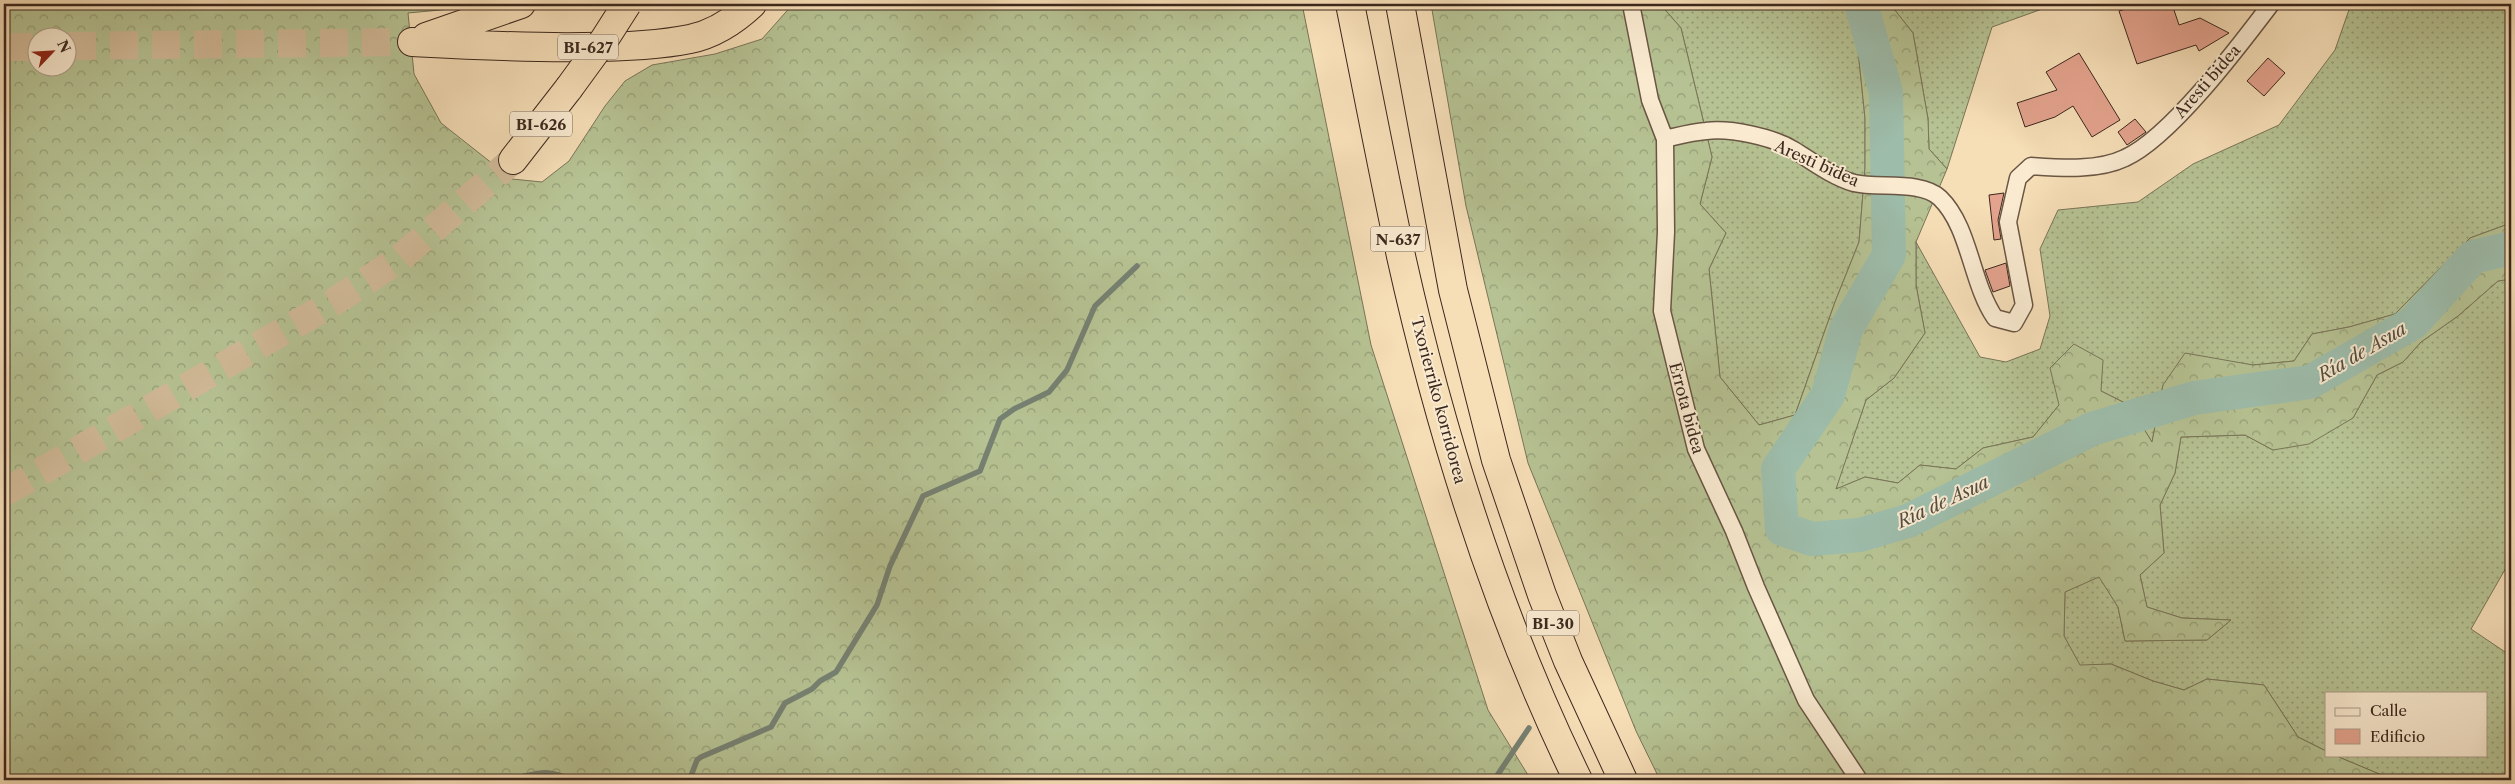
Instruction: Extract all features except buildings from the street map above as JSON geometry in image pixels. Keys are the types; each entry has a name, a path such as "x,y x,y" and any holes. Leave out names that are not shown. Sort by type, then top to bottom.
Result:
{"highway":[{"name":"BI-627","path":"522,4 412,42 520,48 634,47 691,39 715,30 737,18 752,4"},
{"name":"BI-626","path":"513,160 604,40 626,4"},
{"name":"Txorierriko korridorea","path":"1350,4 1401,255 1458,472 1503,609 1531,677 1578,780"},
{"name":"BI-30","path":"1400,4 1453,290 1496,460 1545,603 1584,696 1623,780"}],"street":[{"name":"Errota bidea","path":"1631,4 1650,100 1665,139 1666,232 1662,311 1696,449 1734,531 1756,587 1806,700 1859,780"},
{"name":"Aresti bidea","path":"1665,139 1706,131 1748,134 1792,149 1826,170 1853,183 1917,188 1939,197 1956,223 1984,302 1995,318 2014,323 2024,305 2008,222 2018,178 2031,166 2055,168 2100,165 2125,158 2155,139 2194,98 2271,4"}],"green space":[{"path":"4,4 469,4 461,8 408,13 414,74 441,123 512,179 542,182 569,161 605,106 625,81 652,65 715,54 762,39 793,4 1302,4 1371,345 1488,710 1531,780 4,780"},
{"path":"1431,4 1660,4 1681,28 1712,157 1700,204 1726,233 1709,269 1720,377 1759,425 1795,415 1835,302 1859,242 1865,168 1865,118 1856,31 1846,4 1890,4 1913,33 1928,119 1929,149 1947,169 1916,242 1916,285 1925,333 1894,378 1866,400 1836,489 1865,477 1898,483 1920,465 1956,469 1983,448 2033,437 2059,405 2050,368 2074,344 2103,360 2101,391 2129,405 2152,442 2163,385 2185,353 2253,365 2294,361 2312,334 2349,327 2395,314 2470,238 2511,223 2511,279 2498,281 2458,316 2421,342 2403,362 2377,375 2353,418 2309,444 2273,450 2245,435 2181,437 2175,473 2160,505 2164,553 2140,575 2147,607 2182,618 2231,620 2207,640 2125,641 2118,607 2099,577 2065,592 2064,636 2080,665 2111,664 2153,681 2184,690 2207,679 2264,685 2298,737 2325,750 2325,756 2336,756 2384,776 2387,780 1660,780 1636,731 1528,463 1466,206"},
{"path":"1660,4 1846,4 1856,31 1865,118 1865,168 1859,242 1835,302 1795,415 1759,425 1720,377 1709,269 1726,233 1700,204 1712,157 1681,28"},
{"path":"1890,4 2056,4 1992,27 1947,169 1929,149 1928,119 1913,33"},
{"path":"2351,4 2511,4 2511,223 2470,238 2395,314 2349,327 2312,334 2294,361 2253,365 2229,362 2163,385 2152,442 2129,405 2101,391 2059,405 2033,437 1983,448 1956,469 1920,465 1898,483 1865,477 1835,490 1866,400 1894,378 1925,333 1916,285 1916,242 1980,357 2006,362 2040,349 2050,316 2040,249 2058,210 2138,202 2193,164 2279,125 2335,50"},
{"path":"2511,279 2511,559 2471,629 2511,656 2511,780 2387,780 2384,776 2336,756 2488,756 2488,692 2325,692 2325,750 2298,737 2264,685 2207,679 2184,690 2153,681 2111,664 2080,666 2064,636 2065,592 2099,576 2118,607 2125,641 2207,640 2231,620 2182,618 2147,607 2140,575 2164,553 2160,505 2175,473 2181,437 2245,435 2273,450 2353,418 2377,375 2403,362 2421,342 2458,316 2498,281"}],"waterway":[{"name":"Ría de Asua","path":"1861,4 1886,92 1889,255 1846,329 1828,395 1778,469 1782,529 1812,539 1860,535 1908,521 2092,429 2194,398 2310,382 2413,323 2473,257 2511,248"},
{"path":"683,780 691,776 697,760 701,757 771,727 785,703 812,689 820,681 836,672 877,605 890,566 923,496 980,471 1000,419 1014,409 1049,392 1067,370 1095,306 1137,266"},
{"path":"1494,780 1529,728"},
{"path":"503,780 537,773 552,773 573,780"}],"tunnel":[{"path":"78,46 412,42"},
{"path":"4,47 28,47"},
{"path":"4,493 332,303 398,260 513,160"}]}
